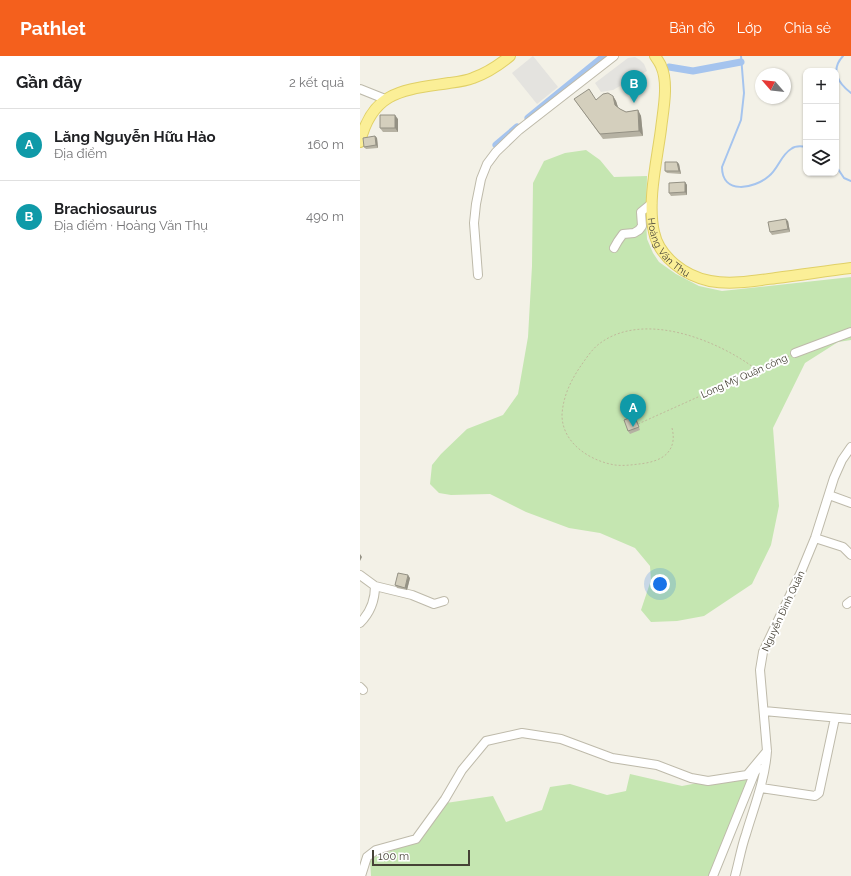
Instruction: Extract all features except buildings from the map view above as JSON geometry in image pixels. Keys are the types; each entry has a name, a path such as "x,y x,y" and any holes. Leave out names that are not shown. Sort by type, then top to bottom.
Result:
{"main road":[{"path":"360,142 363,131 372,114 384,99 396,93 414,88 472,79 496,67 510,56"},
{"name":"Hoàng Văn Thụ","path":"655,56 662,67 664,79 664,98 652,204 654,232 667,258 694,276 710,281 725,283 851,268"}],"street":[{"path":"478,274 474,223 481,179 487,164 496,152 519,130 614,56"},
{"path":"360,89 384,99"},
{"path":"614,248 623,234 634,233 639,230 642,226 641,212 652,204"},
{"name":"Long Mỹ Quận công","path":"795,353 851,332"},
{"name":"Nguyễn Đình Quân","path":"735,876 745,836 761,788 766,760 767,751 760,670 763,652 801,572 815,538 842,460 851,447"},
{"path":"829,495 851,502"},
{"path":"815,538 843,547 851,555"},
{"path":"360,576 375,586 412,595 434,604 444,601"},
{"path":"360,623 366,616 373,603 375,586"},
{"path":"764,711 851,719"},
{"path":"761,788 815,796 819,793 835,718"},
{"path":"362,876 367,857 376,850 416,839 462,770 486,741 522,733 560,739 612,758 657,765 691,778 708,781 747,775 767,751"},
{"path":"713,876 755,772 766,760"}],"path":[{"path":"672,428 674,439 669,452 658,460 631,465 616,465 603,462 590,457 581,451 571,441 565,429 562,416 564,398 572,380 584,361 598,344 615,335 634,330 659,330 685,333 742,358 756,370"},
{"name":"Long Mỹ Quận công","path":"638,424 795,353"}],"green space":[{"path":"586,150 600,160 614,177 647,176 647,239 653,253 659,262 676,274 699,286 722,291 851,277 851,340 838,342 805,363 773,428 779,506 771,545 752,584 704,616 677,621 651,622 641,610 651,580 650,566 635,548 600,533 569,528 526,512 490,494 451,495 439,493 430,484 432,465 441,454 467,429 503,415 518,394 528,337 532,266 533,183 544,161 565,153"},
{"path":"755,772 710,876 371,876 370,859 409,844 446,803 493,796 506,822 542,810 550,787 570,784 607,795 626,791 630,774 682,786"}],"shaded area":[{"path":"533,56 558,87 537,104 512,73"},
{"path":"635,57 644,64 647,71 613,90 601,92 595,83 628,58"}],"waterway":[{"path":"528,118 604,56"},
{"path":"741,56 744,93 741,120 722,167 723,176 727,182 733,186 740,187 755,184 769,176 791,149 798,146 803,147"},
{"path":"843,56 837,66 837,76 842,85 851,93"},
{"path":"669,67 693,71 741,62"},
{"path":"496,145 517,127"},
{"path":"839,170 844,178 851,181"}],"place":[{"name":"Brachiosaurus","path":"634,103"},
{"name":"Lăng Nguyễn Hữu Hào","path":"633,427"}]}
